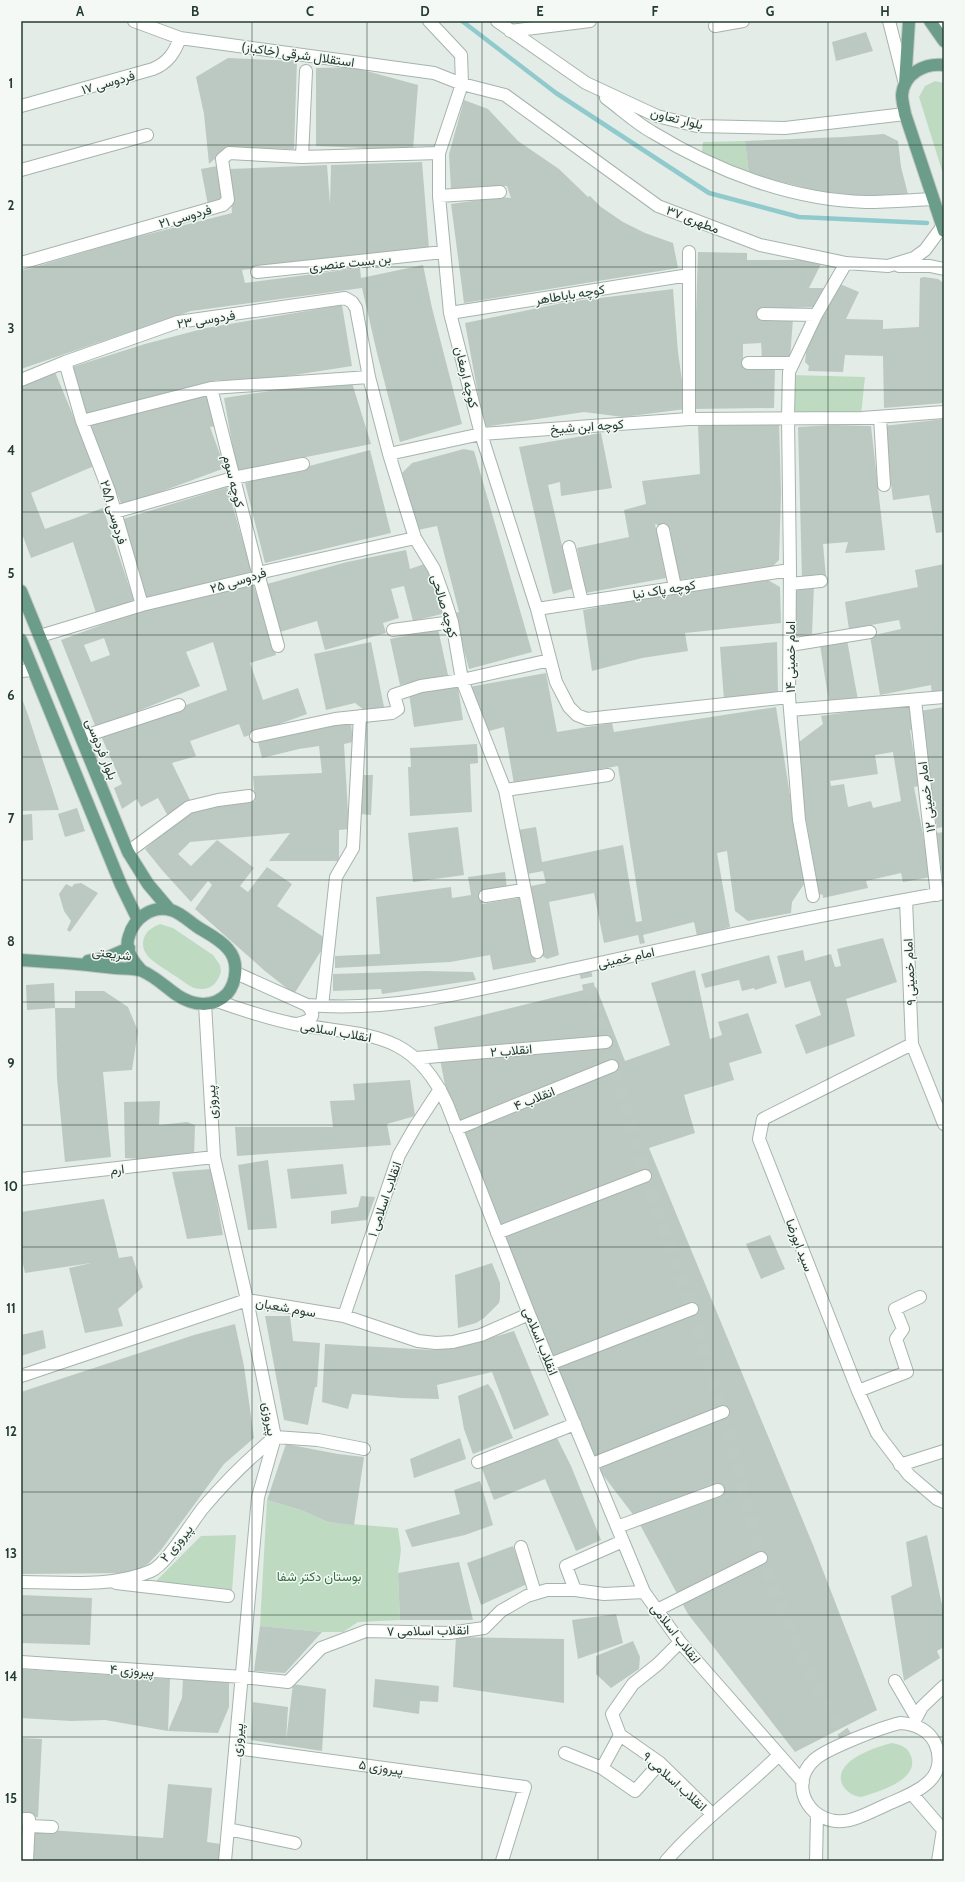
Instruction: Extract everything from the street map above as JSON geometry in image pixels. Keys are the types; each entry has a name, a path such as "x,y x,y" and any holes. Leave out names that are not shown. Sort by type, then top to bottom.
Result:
{"main road":[{"path":"909,21 905,84 902,95 905,114 943,229"},
{"path":"930,21 942,38"},
{"path":"905,84 912,74 922,67 934,64 944,65"},
{"name":"بلوار فردوسی","path":"21,591 128,852 148,884 170,910"},
{"path":"21,640 121,886 138,920"},
{"path":"159,909 170,910 222,943 230,950 235,961 236,973 233,984 226,994 211,1003 193,1004 142,971 134,963 129,948 128,939 131,929 138,920 147,913 159,909"},
{"name":"شریعتی","path":"79,963 106,958 129,948"},
{"name":"شریعتی","path":"21,960 79,963 142,971"}],"street":[{"name":"استقلال شرقی (خاکباز)","path":"134,21 180,38 434,73 462,84"},
{"path":"429,21 460,55 462,84"},
{"name":"بلوار تعاون","path":"498,21 510,31 586,83 657,116 697,126 785,128 905,114"},
{"path":"510,31 590,21"},
{"path":"715,26 744,21"},
{"path":"889,21 905,84"},
{"path":"941,21 942,38"},
{"name":"فردوسی ۱۷","path":"21,106 153,69 167,61 176,49 180,38"},
{"path":"306,72 302,157 438,153"},
{"path":"586,83 652,132 707,162 765,185 812,196 866,202 933,199"},
{"name":"کوچه ارمغان","path":"462,84 438,153 443,252 450,313 481,434 537,609 556,682 569,707 577,716 587,719 789,697"},
{"name":"مطهری ۳۷","path":"462,84 505,95 658,206 760,245 846,263 888,266 914,258 925,250 943,229"},
{"path":"21,170 147,135"},
{"name":"فردوسی ۲۱","path":"21,263 223,205 228,200 222,159 229,152 302,157"},
{"path":"439,196 500,192"},
{"name":"بن بست عنصری","path":"257,272 443,252"},
{"path":"689,252 689,419"},
{"name":"امام خمینی ۱۴","path":"813,896 798,820 789,697 790,570 788,418 790,372 816,315 846,263"},
{"path":"888,266 930,266 944,269"},
{"name":"کوچه باباطاهر","path":"450,313 689,275"},
{"name":"فردوسی ۲۳","path":"21,380 65,362 178,322 345,298 352,302"},
{"name":"کوچه صالحی","path":"352,302 356,308 369,377 389,454 415,538 434,568 452,622 462,680 504,790 537,952"},
{"path":"763,314 816,315"},
{"name":"فردوسی ۲۵/۱","path":"65,362 82,421 115,512 142,605"},
{"path":"748,363 793,363"},
{"path":"82,421 211,388 369,377"},
{"name":"کوچه سوم","path":"211,388 233,478 278,646"},
{"name":"کوچه ابن شیخ","path":"389,454 481,434 689,419 880,417 944,412"},
{"path":"880,417 884,485"},
{"path":"115,512 233,478 303,464"},
{"path":"663,530 675,587"},
{"name":"فردوسی ۲۵","path":"40,636 142,605 259,575 415,538"},
{"path":"569,547 582,602"},
{"name":"کوچه پاک نیا","path":"537,609 790,570"},
{"path":"790,584 821,582"},
{"path":"393,630 452,622"},
{"path":"790,645 870,632"},
{"path":"256,736 336,718 392,712 398,709 394,695 421,686 462,680 550,662"},
{"path":"21,671 33,670"},
{"path":"790,710 944,697"},
{"name":"امام خمینی ۱۲","path":"915,700 941,894"},
{"path":"82,737 179,705"},
{"path":"322,1006 336,877 353,848 360,716"},
{"path":"504,790 608,774"},
{"path":"128,852 189,807 249,796"},
{"path":"485,896 524,890"},
{"name":"امام خمینی","path":"236,973 307,1004 341,1008 373,1006 437,998 941,894"},
{"name":"امام خمینی ۹","path":"906,900 912,1044 944,1124"},
{"name":"انقلاب اسلامی","path":"211,1003 257,1016 296,1024 361,1034 402,1048 416,1058 430,1072 440,1089 550,1364 644,1592 680,1642 778,1756 803,1782"},
{"name":"پیروزی","path":"211,1003 214,1157 247,1300 274,1437 258,1497 243,1677 225,1861"},
{"path":"296,1024 310,1019 312,1010 307,1004"},
{"name":"انقلاب ۲","path":"416,1058 606,1042"},
{"name":"سید ابورضا","path":"912,1044 763,1119 759,1139 858,1391 877,1433 909,1475 937,1499 944,1502"},
{"name":"انقلاب ۴","path":"456,1129 612,1066"},
{"name":"انقلاب اسلامی ۱","path":"344,1316 399,1155 440,1089"},
{"name":"ارم","path":"21,1179 214,1157"},
{"path":"497,1233 646,1176"},
{"path":"858,1391 906,1372 896,1339 903,1329 896,1309 920,1297"},
{"name":"سوم شعبان","path":"21,1376 247,1300 344,1316 418,1341 436,1343 453,1342 481,1335 530,1314"},
{"path":"550,1364 692,1310"},
{"path":"592,1464 723,1412"},
{"path":"478,1462 575,1424"},
{"path":"274,1437 318,1440 364,1449"},
{"name":"پیروزی ۲","path":"21,1582 100,1581 128,1578 152,1570 171,1552 202,1510 230,1477 274,1437"},
{"path":"900,1465 944,1451"},
{"path":"617,1527 718,1490"},
{"path":"575,1590 566,1566 623,1541"},
{"path":"522,1547 535,1593"},
{"path":"657,1610 761,1558"},
{"path":"100,1581 228,1596"},
{"name":"انقلاب اسلامی ۷","path":"366,1631 448,1633 484,1628 500,1611 527,1596 546,1590 575,1590 604,1594 644,1592"},
{"name":"پیروزی ۴","path":"21,1662 243,1677 288,1682 321,1648 366,1631"},
{"path":"602,1768 620,1735 612,1714 634,1684 658,1664 680,1642"},
{"path":"895,1681 914,1720 933,1739 938,1750 941,1768 927,1785 912,1794 853,1819 841,1822 828,1821 817,1815 808,1806 804,1795 803,1782 806,1770 814,1760 825,1753 888,1726 914,1720 933,1695 944,1686"},
{"name":"انقلاب اسلامی ۹","path":"620,1735 660,1763 712,1814"},
{"name":"پیروزی ۵","path":"236,1748 525,1787 502,1861"},
{"path":"564,1753 602,1768 635,1790 660,1763"},
{"path":"666,1861 712,1814 753,1780 778,1756"},
{"path":"912,1794 944,1830 938,1861"},
{"path":"816,1861 817,1815"},
{"path":"27,1861 25,1823 52,1827"},
{"path":"228,1829 295,1843"}],"green space":[{"path":"935,81 944,83 944,145 942,156 944,177 919,97 925,86"},
{"path":"745,141 749,174 704,157 702,151 703,142"},
{"path":"792,375 865,377 861,415 790,415"},
{"path":"160,924 173,928 213,955 220,965 221,972 212,986 206,989 194,988 156,963 147,955 144,950 144,938 150,929"},
{"name":"بوستان دکتر شفا","path":"267,1500 301,1510 328,1522 398,1528 401,1550 398,1573 400,1620 358,1622 343,1632 322,1632 260,1626"},
{"path":"236,1535 232,1591 155,1582 201,1536"},
{"path":"892,1743 904,1747 908,1750 911,1756 912,1764 909,1772 904,1778 887,1788 861,1797 853,1795 844,1787 841,1776 844,1768 849,1762 866,1752"}],"building":[{"path":"866,32 873,51 836,61 832,42"},
{"path":"228,58 297,61 294,149 227,148 209,164 204,114 196,77"},
{"path":"352,67 418,85 413,150 316,146 316,68"},
{"path":"464,100 488,109 518,141 559,169 588,197 590,196 601,207 623,222 645,233 673,243 678,268 464,303 451,204 502,197 511,198 507,186 451,190 449,154"},
{"path":"884,134 898,141 901,167 909,198 864,198 826,193 749,174 745,141"},
{"path":"422,162 429,248 355,255 242,270 245,283 360,268 361,278 423,265 432,308 462,424 400,442 362,288 191,311 21,369 21,271 125,240 232,213 229,169 327,165 330,204 331,165"},
{"path":"217,166 224,201 208,205 201,169"},
{"path":"698,252 747,253 747,260 823,260 809,288 824,288 816,307 760,309 760,319 793,319 790,358 762,358 761,343 743,344 743,368 775,368 774,408 693,409"},
{"path":"924,277 938,279 944,283 944,403 884,408 883,356 845,355 843,372 808,371 809,366 805,362 807,343 840,284 859,292 846,319 883,320 883,329 919,327 920,278"},
{"path":"673,289 678,352 686,409 623,417 584,412 484,427 465,323 567,302"},
{"path":"342,305 352,366 243,383 217,380 86,415 72,367 145,344 206,328"},
{"path":"55,372 94,466 31,493 45,529 103,508 134,601 96,613 73,542 31,558 21,531 21,386"},
{"path":"352,383 371,444 237,471 224,398 296,387"},
{"path":"207,394 215,426 210,427 225,468 122,506 90,426 115,416"},
{"path":"944,419 944,532 936,533 929,495 893,500 884,426"},
{"path":"779,422 781,493 779,560 773,566 679,580 670,529 655,524 666,578 586,593 577,548 629,537 624,510 646,504 642,481 700,474 698,426"},
{"path":"833,425 871,426 885,550 845,553 848,542 823,544 826,577 802,579 798,427"},
{"path":"601,433 612,488 561,496 560,482 548,485 572,589 553,594 519,447"},
{"path":"464,449 474,451 532,652 469,669 454,613 459,612 437,526 418,530 402,473 412,463"},
{"path":"370,450 391,533 265,563 245,483"},
{"path":"227,487 252,572 147,600 123,519"},
{"path":"406,550 410,569 427,563 442,614 413,621 404,586 391,589 399,618 383,623 386,633 325,650 317,621 280,632 267,584 347,562"},
{"path":"944,564 944,693 932,695 931,685 880,695 870,636 901,629 899,620 849,629 845,602 918,587 915,570"},
{"path":"768,580 780,587 781,623 685,633 688,651 642,658 592,671 583,610 651,597"},
{"path":"253,583 276,655 250,663 263,700 298,688 307,714 244,737 239,724 190,741 196,756 172,763 190,800 168,816 158,798 141,807 137,799 122,809 114,788 122,784 101,736 227,690 213,642 186,652 200,686 96,728 61,640 166,601 168,605","holes":["104,638 110,655 91,662 84,645"]},
{"path":"796,585 814,585 812,634 796,636"},
{"path":"438,629 448,675 400,685 390,639"},
{"path":"847,640 858,700 829,703 820,645"},
{"path":"371,642 384,707 364,710 355,703 326,710 314,654"},
{"path":"777,642 778,693 724,700 720,647"},
{"path":"546,673 557,732 612,723 614,732 776,707 804,884 792,902 791,913 748,921 735,911 727,851 717,853 730,927 697,936 694,922 643,935 645,943 640,944 638,935 604,943 594,893 549,902 559,955 547,959 541,955 526,887 546,883 543,871 522,875 512,831 536,827 542,862 623,845 636,922 642,921 618,766 514,784 504,727 489,731 469,687"},
{"path":"458,687 463,720 414,727 409,694"},
{"path":"21,696 28,715 59,810 21,811"},
{"path":"910,703 913,730 910,730 919,786 914,787 931,877 903,882 901,873 866,881 868,888 823,898 823,895 819,894 801,791 795,745 823,724 821,716","holes":["893,752 901,801 873,808 871,801 848,807 844,784 831,786 830,781 878,774 875,755"]},
{"path":"944,707 944,827 937,828 920,711"},
{"path":"351,723 353,742 344,744 349,829 339,830 339,861 269,861 290,833 190,842 178,854 191,866 217,840 254,868 240,886 248,892 267,867 292,884 277,906 328,940 294,994 265,971 195,909 212,885 208,881 191,902 145,849 163,834 170,825 197,808 255,801 253,776 322,773 319,746 262,758 258,742 335,725"},
{"path":"477,744 478,763 470,764 472,812 410,816 408,767 411,767 410,748"},
{"path":"362,775 373,775 371,815 360,814"},
{"path":"77,808 85,831 65,837 58,814"},
{"path":"32,814 33,840 21,841 21,815"},
{"path":"458,827 464,875 413,882 408,833"},
{"path":"944,832 944,874 942,875 936,833"},
{"path":"505,872 507,889 480,893 482,904 524,897 536,962 493,970 490,955 450,962 335,968 335,956 380,954 376,897 451,887 452,898 471,895 468,877"},
{"path":"81,883 98,893 70,932 67,930 71,921 64,911 59,894 66,884 72,887 74,884"},
{"path":"883,938 897,982 846,999 855,1036 806,1054 795,1025 821,1015 810,981 785,988 777,956 803,950 805,961 831,954 835,967 841,966 837,949"},
{"path":"769,955 777,983 755,990 754,988 742,991 739,980 705,988 701,974"},
{"path":"695,970 710,1039 722,1035 718,1022 748,1013 762,1053 729,1063 734,1080 684,1095 695,1133 649,1148 813,1545 877,1710 795,1752 688,1614 638,1521 587,1454 450,1112 434,1027 596,987 625,1061 670,1045 651,983"},
{"path":"425,971 473,972 476,980 382,994 381,989 333,991 333,974"},
{"path":"54,983 55,1008 27,1010 26,985"},
{"path":"75,991 104,991 128,1007 138,1031 132,1070 103,1072 111,1157 65,1162 57,1078 55,1008 75,1008"},
{"path":"410,1080 415,1116 387,1124 391,1145 237,1156 235,1127 333,1127 330,1101 355,1100 353,1084"},
{"path":"160,1101 159,1125 187,1122 195,1125 194,1157 159,1160 125,1158 124,1102"},
{"path":"268,1160 277,1228 248,1230 238,1165"},
{"path":"343,1164 347,1194 291,1199 287,1169"},
{"path":"211,1169 223,1235 187,1239 172,1172"},
{"path":"361,1196 375,1197 367,1220 331,1224 331,1211 358,1207"},
{"path":"104,1199 119,1258 132,1256 143,1287 118,1309 123,1326 85,1333 69,1268 91,1263 25,1273 21,1255 21,1212"},
{"path":"770,1235 785,1269 761,1279 746,1244"},
{"path":"492,1263 500,1283 499,1303 484,1318 476,1323 458,1328 455,1275"},
{"path":"265,1316 290,1316 293,1341 320,1343 317,1387 315,1387 308,1425 284,1420"},
{"path":"235,1324 244,1366 254,1438 224,1464 161,1550 148,1564 127,1573 21,1574 21,1392 194,1335"},
{"path":"43,1330 46,1348 21,1356 21,1335"},
{"path":"514,1331 549,1415 514,1430 492,1372 437,1385 439,1399 352,1394 348,1409 322,1402 325,1344 433,1350 470,1344"},
{"path":"488,1384 493,1391 513,1438 473,1454 464,1429 458,1396"},
{"path":"556,1436 571,1466 601,1540 576,1551 545,1479 494,1500 481,1466"},
{"path":"460,1438 466,1459 414,1478 410,1459"},
{"path":"286,1444 338,1454 364,1457 354,1525 328,1522 301,1510 267,1500"},
{"path":"480,1481 493,1525 465,1535 412,1547 405,1530 460,1514 454,1490"},
{"path":"927,1535 944,1614 944,1647 937,1651 940,1658 904,1681 891,1596 912,1586 906,1542"},
{"path":"513,1546 527,1584 481,1605 467,1563"},
{"path":"459,1562 473,1620 400,1620 398,1573"},
{"path":"21,1595 92,1598 90,1645 21,1643"},
{"path":"616,1614 623,1643 578,1659 572,1620"},
{"path":"260,1626 322,1632 285,1673 254,1671"},
{"path":"456,1637 564,1639 564,1703 453,1687"},
{"path":"633,1641 640,1657 639,1669 611,1688 596,1674 596,1656"},
{"path":"21,1669 170,1679 168,1731 105,1720 71,1721 21,1718"},
{"path":"183,1678 229,1682 229,1707 218,1733 168,1731 182,1698"},
{"path":"375,1679 439,1686 438,1702 420,1701 419,1714 373,1707"},
{"path":"293,1684 326,1689 322,1751 251,1740 253,1702 288,1707 286,1741"},
{"path":"21,1738 42,1739 38,1817 21,1816"},
{"path":"168,1784 212,1788 207,1842 221,1844 219,1861 33,1861 35,1829 163,1838"}],"waterway":[{"path":"462,21 556,93 709,193 799,217 927,223"}],"tunnel":[{"path":"584,966 589,989 623,1098 645,1176 692,1309 723,1412 761,1558 804,1661 840,1728 850,1742"}]}
